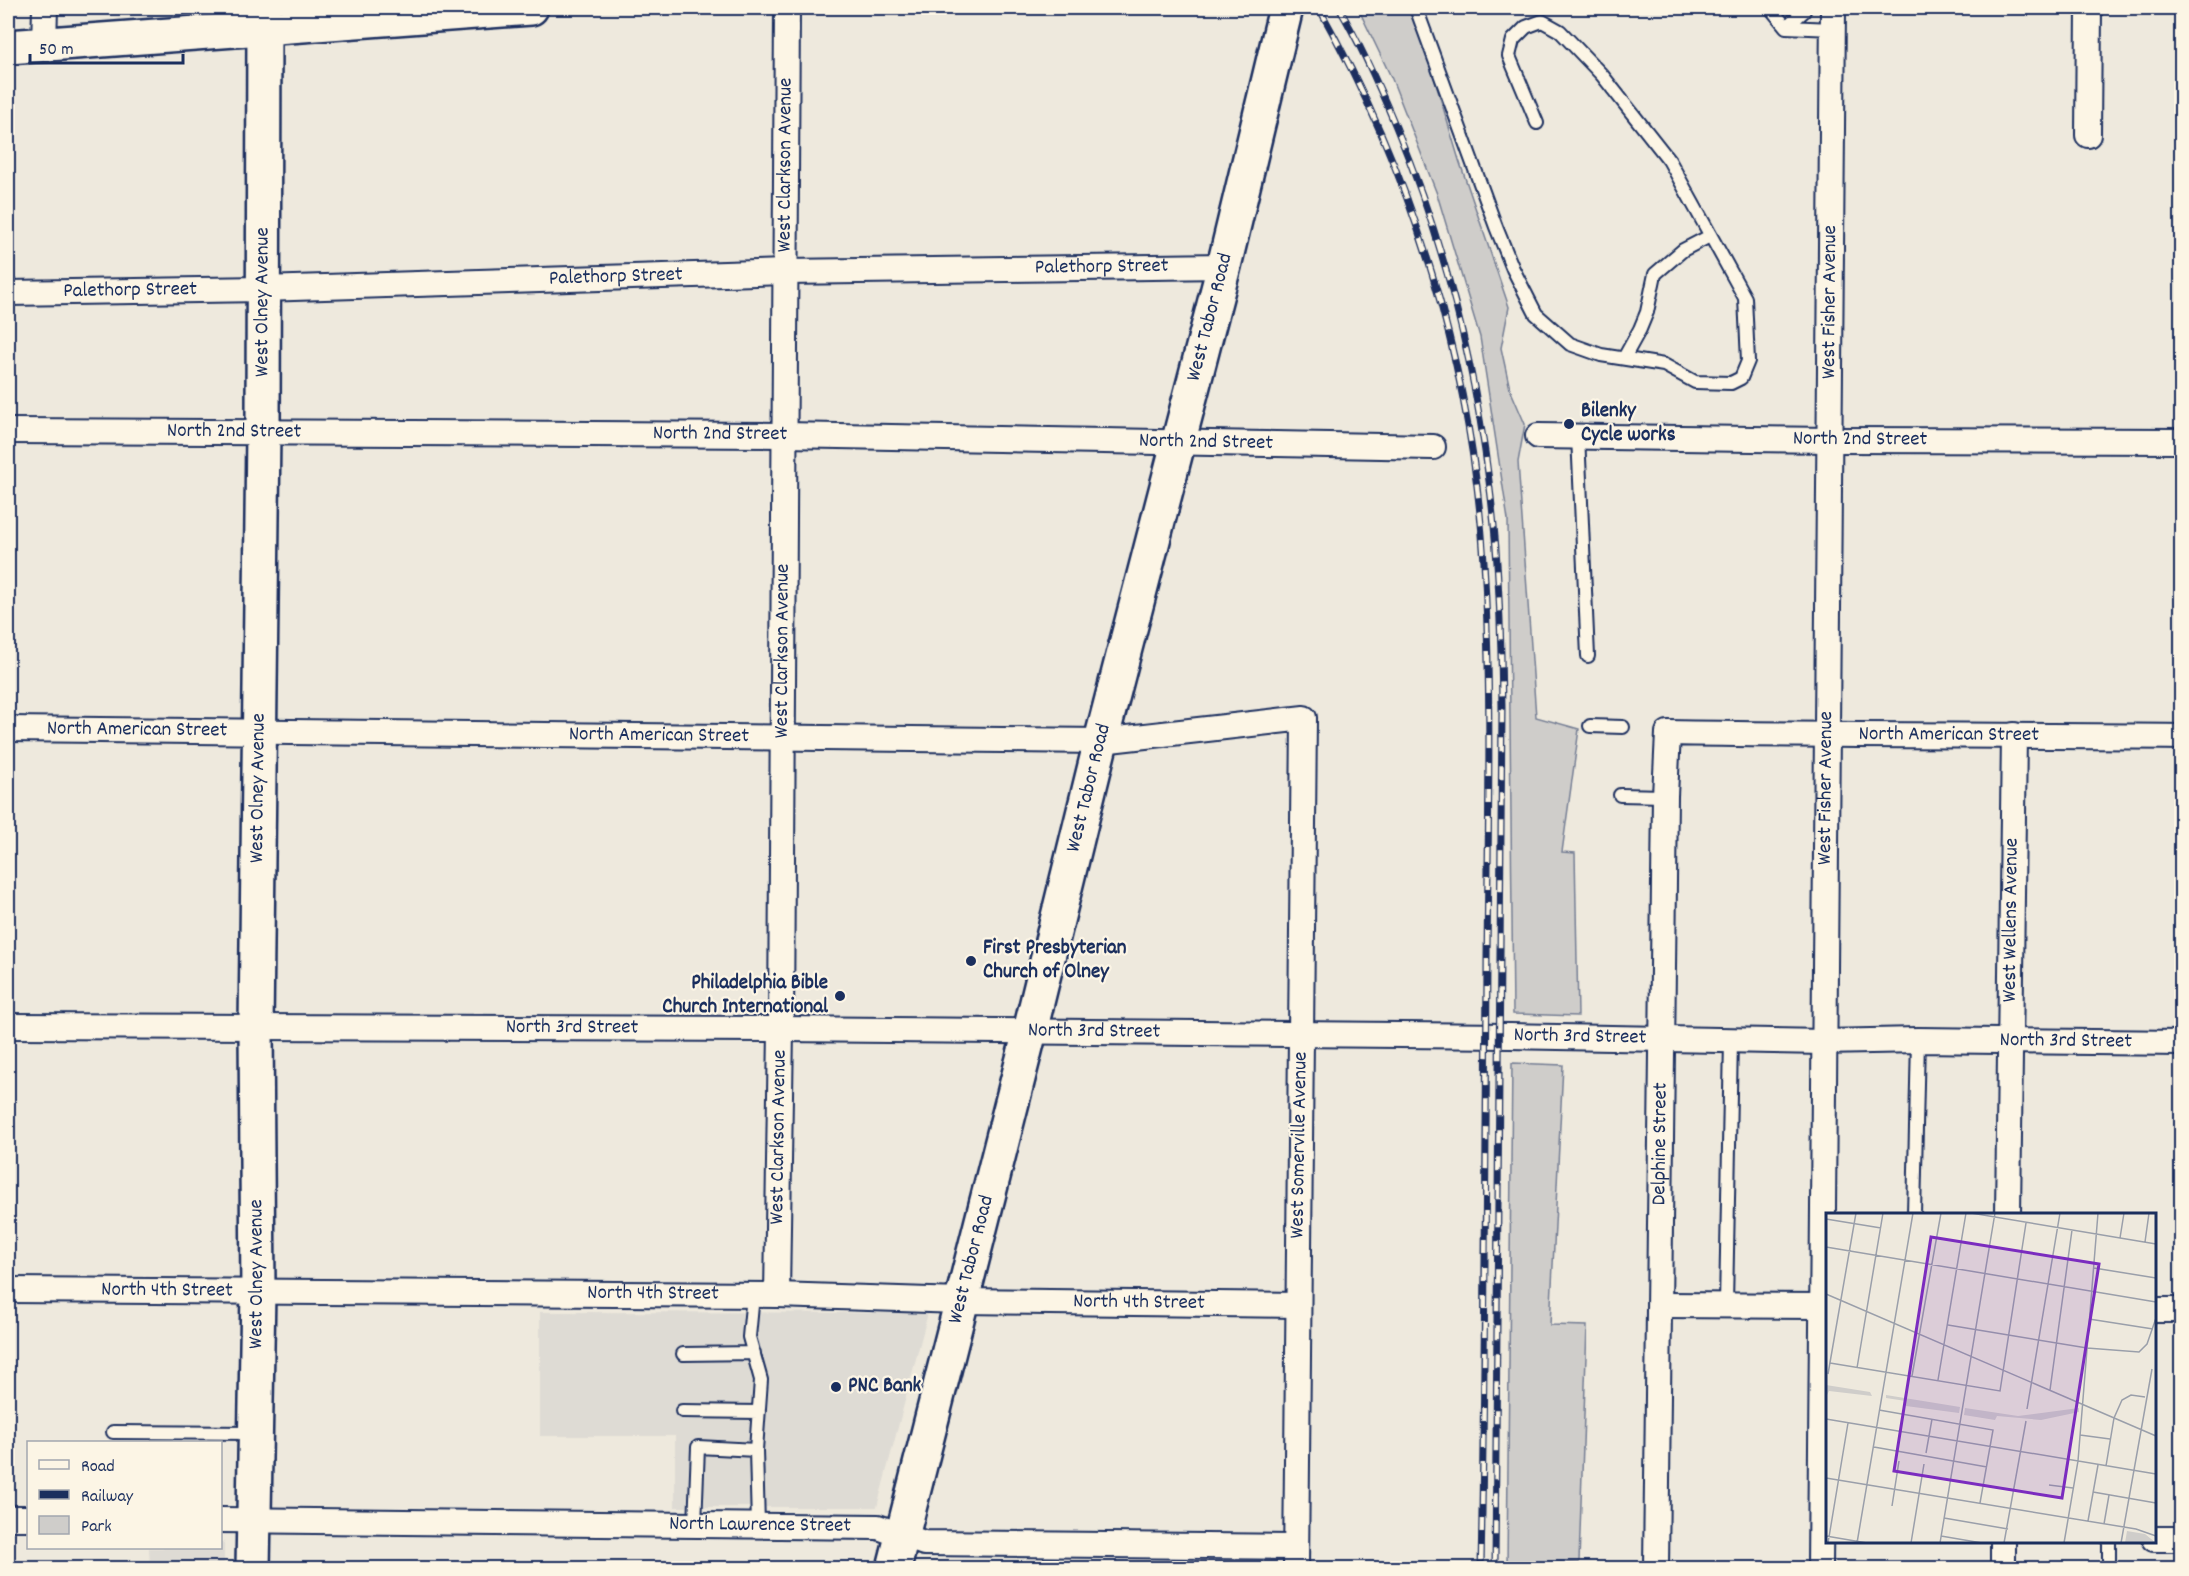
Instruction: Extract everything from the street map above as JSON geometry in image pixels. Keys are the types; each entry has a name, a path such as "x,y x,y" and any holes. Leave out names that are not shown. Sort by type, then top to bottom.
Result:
{"street":[{"path":"45,8 45,44"},
{"path":"8,47 264,17 519,8"},
{"name":"West Clarkson Avenue","path":"765,1295 781,1029 787,8"},
{"name":"West Tabor Road","path":"894,1569 1101,741 1224,266 1286,8"},
{"path":"2088,135 2089,8"},
{"name":"West Olney Avenue","path":"254,1569 258,1292 256,1028 263,431 264,17"},
{"name":"West Fisher Avenue","path":"1820,1569 1825,1306 1824,1042 1833,18"},
{"name":"Palethorp Street","path":"8,293 262,289 785,272 1224,266"},
{"name":"North 2nd Street","path":"8,431 785,435 1433,447"},
{"name":"North 2nd Street","path":"1538,436 2181,441"},
{"name":"North American Street","path":"8,729 1101,741 1304,718 1305,722"},
{"name":"West Somerville Avenue","path":"1296,1558 1305,722"},
{"name":"Delphine Street","path":"1656,1569 1665,796 1668,733 1681,734"},
{"name":"North American Street","path":"1681,734 2181,737"},
{"name":"West Wellens Avenue","path":"2008,1213 2014,735"},
{"name":"North 3rd Street","path":"8,1026 781,1029 1510,1036 1824,1042 1918,1040 2181,1043"},
{"name":"North 4th Street","path":"8,1290 765,1295 960,1301 1298,1305"},
{"path":"1660,1305 1825,1306"},
{"path":"2156,1310 2181,1310"},
{"path":"8,1518 27,1518"},
{"name":"North Lawrence Street","path":"222,1520 878,1527 924,1543 1296,1558"},
{"path":"2156,1539 2181,1539"},
{"path":"2003,1569 2004,1543"}],"lane":[{"path":"1416,8 1496,227 1536,314 1570,344 1601,355 1664,365 1695,382 1731,383 1741,378 1748,361 1745,298 1661,150 1602,75 1560,31 1542,21 1526,27 1513,40 1509,56 1537,123"},
{"path":"1773,8 1786,27"},
{"path":"1786,27 1804,11 1804,8"},
{"path":"1786,27 1833,18"},
{"path":"1624,358 1647,312 1655,274 1683,250 1710,236"},
{"path":"1578,436 1588,656"},
{"path":"1590,726 1623,727"},
{"path":"1620,795 1665,796"},
{"path":"1726,1305 1731,1040"},
{"path":"1914,1213 1918,1040"},
{"path":"758,1525 756,1450 761,1380 749,1337 765,1295"},
{"path":"683,1354 754,1353"},
{"path":"682,1411 759,1412"},
{"path":"113,1432 256,1433"},
{"path":"695,1525 698,1447 756,1450"},
{"path":"2109,1543 2109,1569"}],"shaded area":[{"path":"540,1312 928,1313 877,1507 675,1507 675,1436 540,1436"},
{"path":"222,1542 224,1542 224,1568 150,1568 149,1549 222,1549"}],"green space":[{"path":"1358,8 1408,8 1419,28 1459,160 1509,307 1501,348 1510,389 1525,424 1518,462 1536,717 1579,729 1562,852 1575,853 1578,1016 1513,1014 1508,520 1480,337 1437,194 1392,79"},
{"path":"1512,1063 1563,1065 1550,1325 1587,1326 1579,1562 1534,1563 1534,1568 1507,1568"}],"railway":[{"path":"1319,8 1353,72 1383,139 1410,206 1433,276 1452,346 1467,417 1477,489 1484,562 1489,712 1481,1568"},
{"path":"1339,8 1355,36 1396,127 1442,257 1475,391 1483,436 1495,538 1502,708 1495,1568"}],"place":[{"name":"Bilenky Cycle works","path":"1569,424"},
{"name":"First Presbyterian Church of Olney","path":"971,961"},
{"name":"Philadelphia Bible Church International","path":"840,996"},
{"name":"PNC Bank","path":"836,1387"}]}
